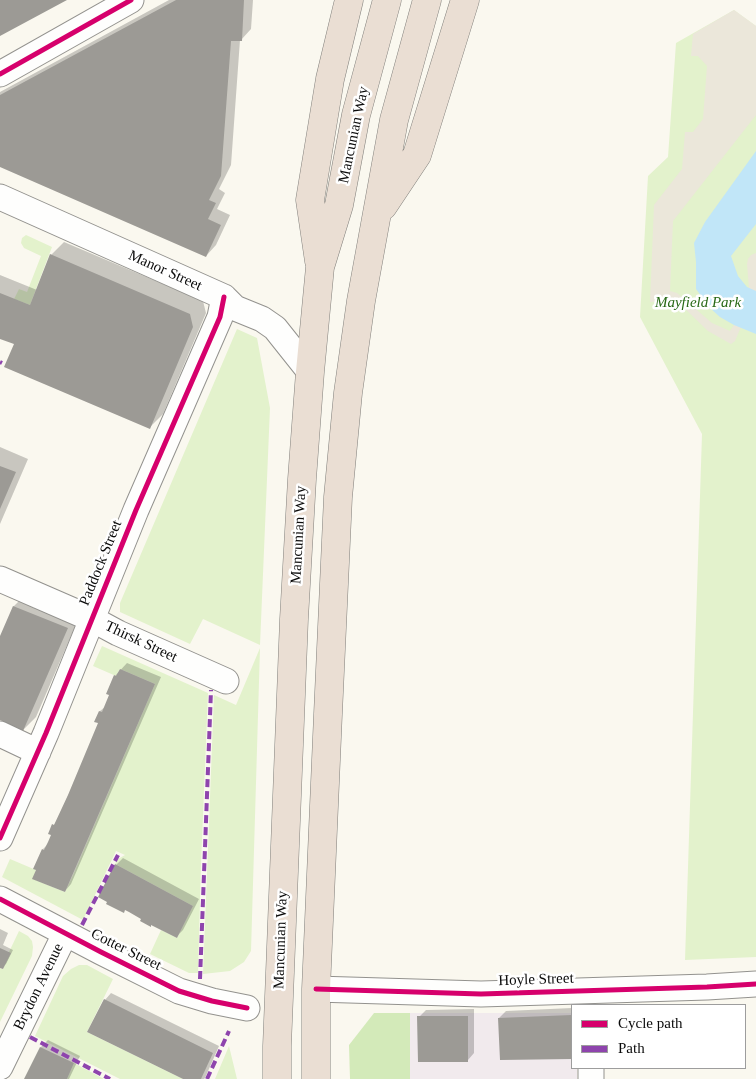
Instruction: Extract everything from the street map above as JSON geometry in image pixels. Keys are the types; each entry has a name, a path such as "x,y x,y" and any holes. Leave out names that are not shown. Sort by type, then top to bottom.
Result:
{"highway":[{"path":"320,267 310,200 330,79 349,0"},
{"name":"Mancunian Way","path":"277,1079 290,706 302,479 320,267 339,205 356,116 387,0"},
{"path":"316,1079 316,989 338,497 348,393 361,301 394,120 427,0"},
{"path":"377,216 416,155 465,0"}],"street":[{"path":"0,74 132,0"},
{"name":"Manor Street","path":"0,196 224,297 235,308 262,319 275,328 310,372"},
{"name":"Paddock Street","path":"0,838 38,752 136,510 220,317 224,297"},
{"name":"Thirsk Street","path":"0,579 226,681"},
{"path":"0,734 38,752"},
{"name":"Cotter Street","path":"0,899 65,934 179,990 212,1001 247,1008"},
{"name":"Brydon Avenue","path":"0,1067 65,934"},
{"name":"Hoyle Street","path":"316,989 591,998 756,984"}],"shaded area":[{"path":"734,10 756,26 756,115 673,221 670,291 677,293 712,323 730,331 749,288 748,259 756,253 756,291 735,341 731,344 708,331 677,301 650,302 654,205 682,169 685,132 693,132 703,119 707,66 698,56 691,56 693,34"},
{"path":"410,1013 571,1013 571,1069 577,1069 577,1079 410,1079"}],"green space":[{"name":"Mayfield Park","path":"734,10 756,26 756,957 685,960 702,434 640,317 648,176 668,157 676,43"},
{"path":"26,235 52,247 30,305 14,299 19,289 27,292 41,256 24,248 21,243 22,238"},
{"path":"237,329 257,338 270,408 260,645 203,619 190,644 120,612 120,603"},
{"path":"102,646 208,693 198,973 189,973 150,954 161,930 177,938 193,906 115,864 118,859 125,855 116,851 83,920 2,877 10,859 36,870 33,879 65,892 73,875 155,684 120,669 116,676 93,666"},
{"path":"260,648 251,951 244,962 230,971 203,974 214,695 236,705"},
{"path":"19,931 28,936 32,941 32,956 0,1022 0,968 3,969"},
{"path":"79,965 87,965 113,979 87,1032 183,1079 120,1079 35,1036 63,976"},
{"path":"374,1013 410,1013 410,1079 350,1079 349,1045"},
{"path":"229,1046 237,1079 215,1079"},
{"path":"74,1063 104,1079 67,1079"}],"water":[{"path":"756,151 756,224 731,256 738,276 747,287 756,291 756,334 720,317 710,308 696,289 694,243 705,222"}],"building":[{"path":"0,0 67,0 0,36"},
{"path":"176,0 244,0 242,41 231,41 221,176 209,200 216,203 208,219 221,225 206,257 0,167 0,95"},
{"path":"50,254 190,314 193,327 150,429 4,367 14,344 0,339 0,293 30,305"},
{"path":"0,466 16,472 0,509"},
{"path":"13,606 68,628 23,731 0,720 0,636"},
{"path":"120,669 155,684 65,892 32,879 36,870 33,869 51,835 48,834 52,824 54,825 68,795 98,723 94,722 99,711 102,712 109,695 106,694 114,675 116,676"},
{"path":"115,864 193,906 177,938 151,925 151,927 125,910 124,913 106,904 107,902 98,897"},
{"path":"0,948 11,953 3,969 0,968"},
{"path":"104,999 213,1053 201,1079 183,1079 87,1032"},
{"path":"571,1015 571,1059 500,1060 498,1018"},
{"path":"417,1016 468,1016 468,1062 418,1062"},
{"path":"40,1047 74,1063 67,1079 24,1079"}],"marked path":[{"path":"200,979 211,690"},
{"path":"82,925 118,855"},
{"path":"207,1079 229,1031"},
{"path":"30,1037 110,1079"}],"cycle path":[{"path":"0,74 131,0"},
{"path":"0,838 46,733 136,510 220,317 224,297"},
{"path":"0,899 179,991 212,1001 247,1008"},
{"path":"316,989 481,994 756,984"}]}
